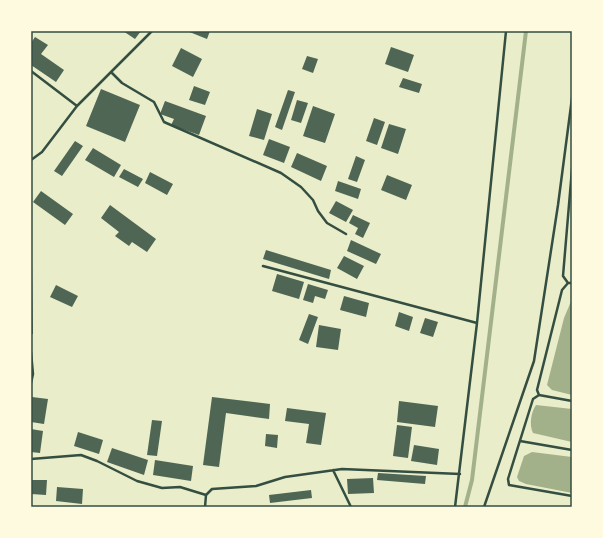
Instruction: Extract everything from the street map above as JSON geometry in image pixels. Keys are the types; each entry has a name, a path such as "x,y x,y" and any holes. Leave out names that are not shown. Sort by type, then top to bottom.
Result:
{"lane":[{"path":"31,160 42,152 77,106 152,31"},
{"path":"455,507 460,474 506,31"},
{"path":"31,71 77,106"},
{"path":"111,72 122,84 154,102 164,122 281,173 301,187 313,200 318,211 327,223 346,234"},
{"path":"263,266 476,322"},
{"path":"31,352 33,374 31,383"},
{"path":"31,459 81,455 97,461 137,482 162,488 180,487 206,495"},
{"path":"205,507 206,495 212,489 256,486 285,477 333,470 342,469 460,474"},
{"path":"333,470 351,507"}],"path":[{"path":"484,507 534,361 558,205 572,98"},
{"path":"572,169 563,276 572,284"},
{"path":"539,395 537,390 539,379 562,290 568,282"},
{"path":"572,401 539,395 533,399 508,479 508,485 572,496"},
{"path":"520,441 572,450"}],"shaded area":[{"path":"572,299 572,395 552,390 547,385 564,318"},
{"path":"536,405 572,409 572,442 533,433 531,419"},
{"path":"532,452 572,457 572,493 526,484 519,481 517,477 524,456"}],"building":[{"path":"123,31 141,31 135,39"},
{"path":"187,31 210,31 207,39"},
{"path":"35,37 48,45 41,54 64,70 56,82 31,65 31,43"},
{"path":"391,47 414,55 408,72 385,64"},
{"path":"181,48 202,59 193,77 172,66"},
{"path":"307,56 318,59 313,73 302,69"},
{"path":"403,78 422,84 419,93 399,87"},
{"path":"194,86 210,92 205,105 189,100"},
{"path":"101,89 140,105 125,142 86,126"},
{"path":"288,90 295,92 282,130 275,127"},
{"path":"297,100 308,103 301,123 291,120"},
{"path":"165,101 206,116 199,135 171,125 174,119 160,114"},
{"path":"313,106 335,114 325,143 303,136"},
{"path":"257,109 272,114 264,140 249,136"},
{"path":"374,118 385,122 377,145 366,141"},
{"path":"389,124 406,129 398,154 381,148"},
{"path":"269,139 290,147 284,163 263,155"},
{"path":"75,141 83,146 62,176 54,171"},
{"path":"93,148 121,165 114,177 85,160"},
{"path":"297,153 327,166 321,181 291,167"},
{"path":"356,156 365,160 357,182 348,179"},
{"path":"124,169 143,179 138,187 119,177"},
{"path":"150,172 173,184 167,195 145,183"},
{"path":"387,175 412,185 406,200 381,190"},
{"path":"338,181 361,189 358,199 335,191"},
{"path":"41,191 73,214 65,225 33,202"},
{"path":"336,201 353,210 346,222 329,213"},
{"path":"110,205 156,239 147,252 132,242 129,246 115,236 119,232 101,218"},
{"path":"353,215 370,223 363,238 355,234 358,228 349,223"},
{"path":"351,240 381,254 376,264 347,251"},
{"path":"266,250 331,270 329,279 263,259"},
{"path":"344,256 364,266 357,279 337,268"},
{"path":"32,265 33,334 31,334"},
{"path":"277,274 304,282 299,299 272,291"},
{"path":"308,284 328,290 325,299 315,296 313,303 303,300"},
{"path":"56,285 78,296 72,307 50,297"},
{"path":"344,296 369,303 366,317 340,310"},
{"path":"399,312 413,317 409,331 395,326"},
{"path":"309,314 318,317 308,344 299,340"},
{"path":"425,318 438,322 433,337 420,333"},
{"path":"319,325 341,329 338,350 316,347"},
{"path":"32,397 48,399 44,424 31,422"},
{"path":"212,397 270,404 269,419 226,413 219,467 203,465"},
{"path":"399,401 438,406 435,427 397,422"},
{"path":"287,408 326,413 321,445 306,443 309,424 285,421"},
{"path":"152,420 162,421 157,456 147,455"},
{"path":"397,425 412,427 408,458 393,456"},
{"path":"31,429 43,431 40,453 31,452"},
{"path":"78,432 103,440 99,454 74,446"},
{"path":"266,434 278,435 277,448 265,446"},
{"path":"414,445 439,449 437,465 411,461"},
{"path":"112,448 148,460 144,475 107,462"},
{"path":"155,460 193,466 191,481 153,475"},
{"path":"378,473 426,476 425,484 377,480"},
{"path":"373,478 374,493 348,494 347,479"},
{"path":"31,480 47,480 46,495 31,494"},
{"path":"57,487 83,489 82,504 56,501"},
{"path":"311,490 312,498 270,503 269,495"}],"waterway":[{"path":"465,507 472,480 526,31"}]}
